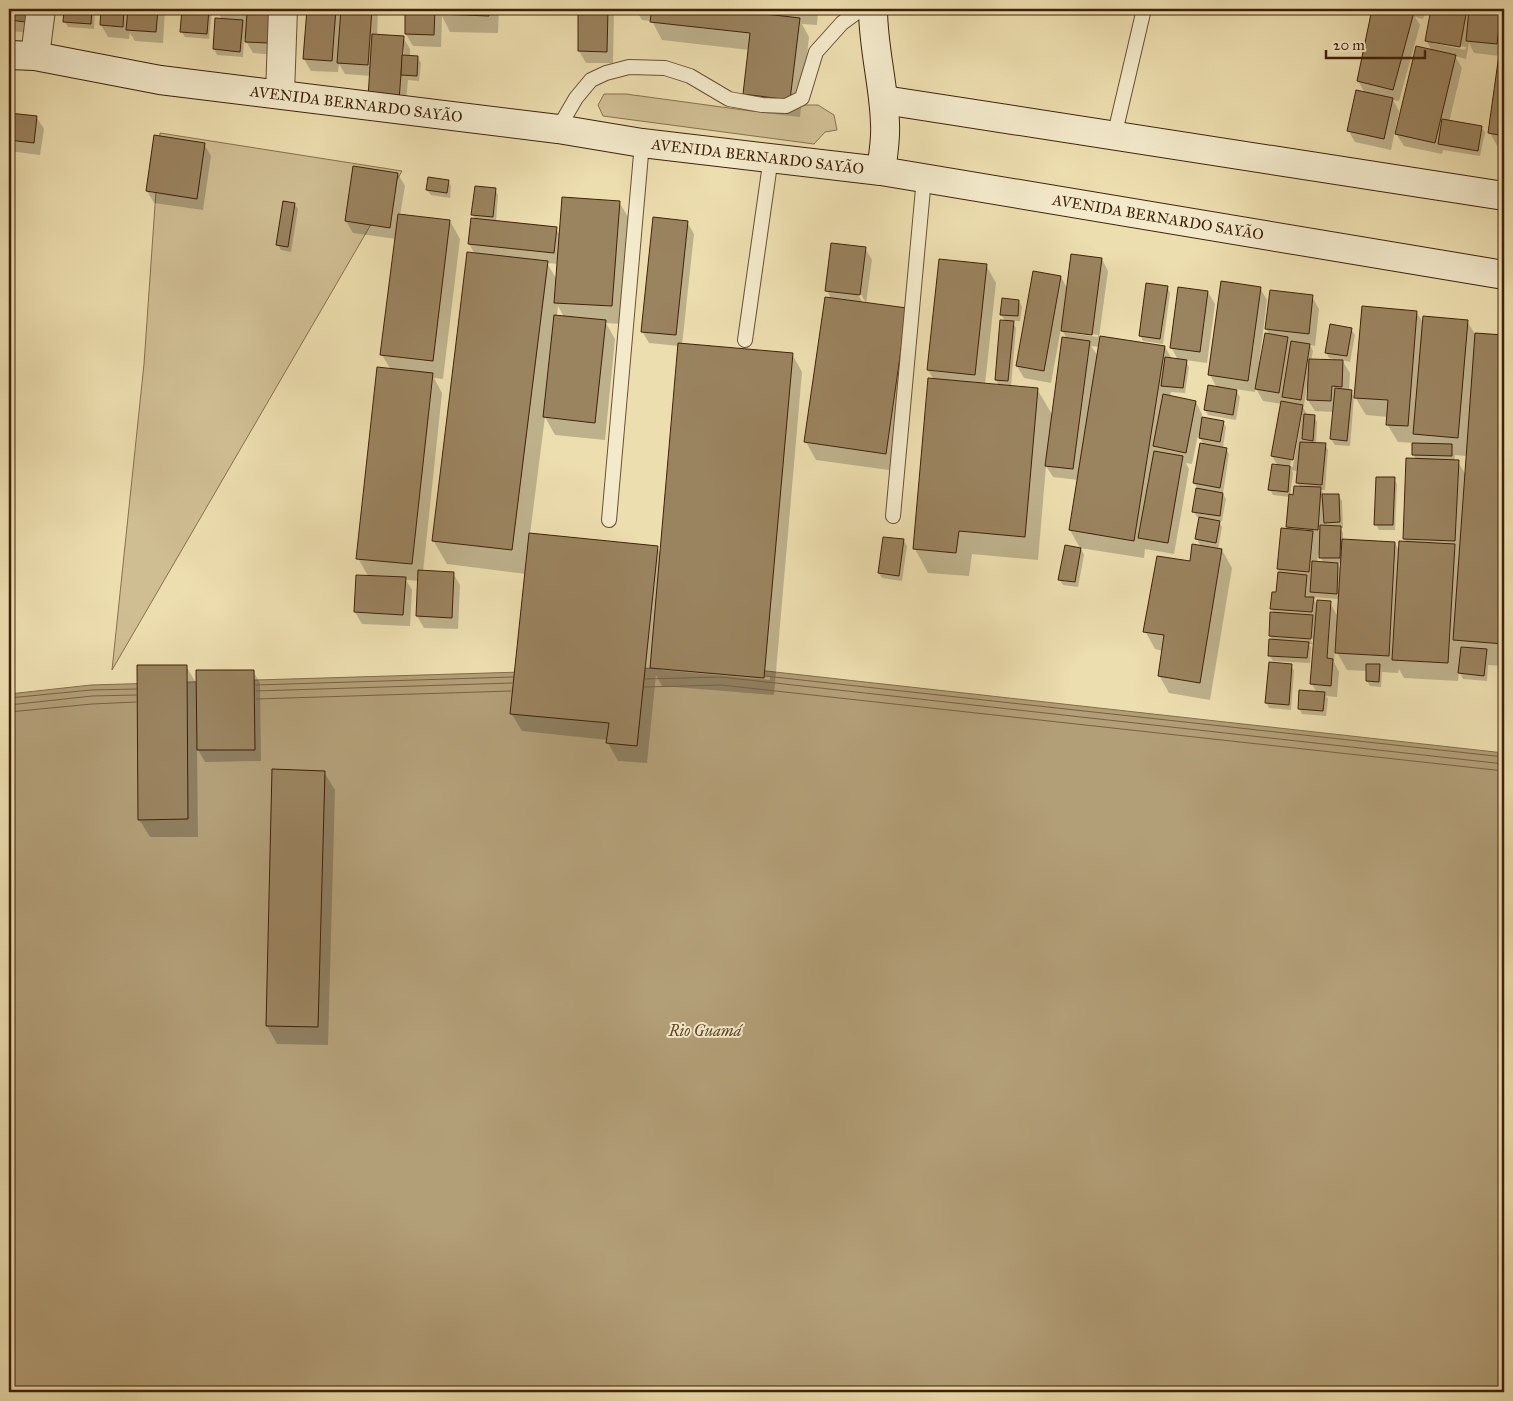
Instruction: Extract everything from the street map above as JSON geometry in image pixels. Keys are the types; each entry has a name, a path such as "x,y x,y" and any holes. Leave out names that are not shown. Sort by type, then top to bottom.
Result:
{"main road":[{"path":"22,55 41,9"},
{"path":"280,94 283,9"},
{"path":"873,9 873,34 884,100 886,126 881,171"},
{"name":"AVENIDA BERNARDO SAYÃO","path":"22,55 160,80 558,129 642,143 881,171 1504,275"},
{"path":"884,100 1504,196"}],"lane":[{"path":"558,129 576,98 591,80 606,73 629,67 665,68 690,76 729,99 762,105 786,106 802,98 816,52 842,23 861,9"},
{"path":"1114,137 1144,9"},
{"path":"609,520 642,143"},
{"path":"745,340 771,157"},
{"path":"893,516 924,178"}],"shaded area":[{"path":"604,94 626,94 751,111 778,112 803,105 818,105 834,115 837,130 825,132 814,144 603,116 598,105"},
{"path":"160,133 402,171 112,670 144,364"}],"water":[{"name":"Rio Guamá","path":"721,666 1504,753 1504,1392 9,1392 9,694 91,685"}],"building":[{"path":"9,9 28,9 26,22 9,20"},
{"path":"64,9 92,9 91,24 63,22"},
{"path":"101,9 124,9 123,27 100,25"},
{"path":"128,9 158,9 156,32 126,30"},
{"path":"182,9 209,9 207,34 180,32"},
{"path":"216,9 271,9 269,43 245,42 247,13 215,11"},
{"path":"307,9 336,9 332,61 303,59"},
{"path":"341,9 372,9 368,65 337,63"},
{"path":"405,9 435,9 434,35 405,34"},
{"path":"439,9 489,9 489,16 439,14"},
{"path":"578,9 608,9 607,52 578,51"},
{"path":"652,9 722,9 800,18 790,100 743,94 750,33 650,22"},
{"path":"1372,9 1402,9 1414,12 1393,90 1357,81"},
{"path":"1431,9 1467,9 1460,47 1425,41"},
{"path":"1469,9 1501,9 1497,44 1466,41"},
{"path":"215,18 243,20 240,52 213,49"},
{"path":"1502,33 1504,34 1504,136 1488,133"},
{"path":"372,34 404,36 399,100 368,98"},
{"path":"1416,46 1456,55 1435,143 1395,134"},
{"path":"402,55 418,56 417,76 401,75"},
{"path":"1356,90 1393,98 1384,139 1347,131"},
{"path":"9,113 37,116 34,143 9,140"},
{"path":"1442,119 1482,126 1478,151 1438,144"},
{"path":"154,135 205,143 197,199 146,191"},
{"path":"353,166 398,173 390,228 345,221"},
{"path":"428,177 449,180 447,193 426,190"},
{"path":"475,186 496,188 493,217 471,215"},
{"path":"562,197 620,201 612,306 554,303"},
{"path":"283,201 295,203 288,247 276,245"},
{"path":"398,214 450,220 433,361 380,355"},
{"path":"653,217 688,221 676,335 641,332"},
{"path":"471,218 557,227 554,253 468,244"},
{"path":"831,243 866,247 860,295 825,291"},
{"path":"467,252 548,261 512,550 432,541"},
{"path":"1071,254 1102,258 1092,335 1061,331"},
{"path":"939,259 987,264 975,375 927,370"},
{"path":"1033,271 1061,276 1044,371 1016,366"},
{"path":"1221,281 1261,287 1248,381 1208,375"},
{"path":"1146,283 1168,286 1160,339 1139,336"},
{"path":"1178,287 1208,291 1200,352 1170,348"},
{"path":"1270,290 1313,295 1309,334 1265,329"},
{"path":"825,297 907,308 886,454 804,442"},
{"path":"1002,298 1019,300 1018,316 1000,315"},
{"path":"1362,306 1417,311 1408,426 1386,425 1388,400 1354,398"},
{"path":"554,315 606,320 595,423 543,417"},
{"path":"1423,316 1468,320 1458,438 1413,434"},
{"path":"1000,320 1014,321 1008,381 995,380"},
{"path":"1330,324 1352,328 1347,356 1325,353"},
{"path":"1265,333 1288,337 1279,393 1255,389"},
{"path":"1475,333 1504,335 1504,644 1453,640"},
{"path":"1100,336 1165,346 1134,541 1069,530"},
{"path":"1062,337 1090,341 1073,469 1045,466"},
{"path":"1291,341 1310,344 1301,400 1282,397"},
{"path":"678,343 793,353 764,678 650,668"},
{"path":"1165,357 1187,360 1183,388 1161,386"},
{"path":"1309,359 1343,360 1342,387 1332,386 1331,401 1307,400"},
{"path":"377,367 433,373 412,564 356,559"},
{"path":"928,378 1038,388 1025,537 959,531 956,553 913,549"},
{"path":"1208,385 1237,390 1233,415 1204,410"},
{"path":"1335,388 1352,390 1347,441 1330,439"},
{"path":"1163,394 1196,401 1186,453 1153,446"},
{"path":"1281,401 1303,405 1293,460 1271,456"},
{"path":"1304,414 1315,415 1313,441 1302,439"},
{"path":"1202,417 1224,421 1220,442 1199,438"},
{"path":"1300,442 1326,443 1322,485 1296,483"},
{"path":"1200,443 1227,448 1220,488 1193,483"},
{"path":"1412,443 1452,444 1452,456 1412,455"},
{"path":"1154,451 1183,456 1168,543 1138,538"},
{"path":"1406,458 1459,460 1455,541 1403,539"},
{"path":"1272,464 1290,466 1288,492 1268,490"},
{"path":"1376,477 1395,477 1393,525 1374,525"},
{"path":"1294,486 1321,487 1318,530 1286,527 1289,494 1293,495"},
{"path":"1196,488 1223,493 1220,516 1192,512"},
{"path":"1322,494 1339,494 1340,522 1324,523"},
{"path":"1199,517 1220,521 1216,543 1195,539"},
{"path":"1320,525 1341,526 1340,558 1319,558"},
{"path":"1281,528 1313,531 1309,572 1277,569"},
{"path":"529,533 658,546 637,746 606,743 609,723 510,714"},
{"path":"883,537 904,539 899,576 878,573"},
{"path":"1342,539 1395,542 1389,656 1335,653"},
{"path":"1399,541 1455,544 1448,663 1392,660"},
{"path":"1192,544 1222,549 1200,683 1158,676 1164,635 1143,632 1157,556 1190,561"},
{"path":"1065,545 1081,548 1075,582 1058,580"},
{"path":"1312,561 1338,563 1337,594 1310,592"},
{"path":"418,570 454,572 452,618 416,616"},
{"path":"1278,572 1307,575 1305,597 1314,597 1312,612 1270,609 1272,592 1276,592"},
{"path":"356,575 406,577 403,615 354,612"},
{"path":"1317,600 1331,601 1327,658 1333,659 1331,686 1310,684"},
{"path":"1270,612 1313,615 1311,639 1269,636"},
{"path":"1269,639 1309,642 1307,658 1268,656"},
{"path":"1461,647 1487,649 1484,676 1458,673"},
{"path":"1269,662 1292,664 1289,705 1265,703"},
{"path":"1366,664 1380,664 1379,682 1366,681"},
{"path":"137,665 187,665 188,819 138,820"},
{"path":"196,670 254,670 255,750 197,750"},
{"path":"1299,690 1325,692 1323,711 1298,709"},
{"path":"272,769 325,771 318,1027 266,1026"}]}
